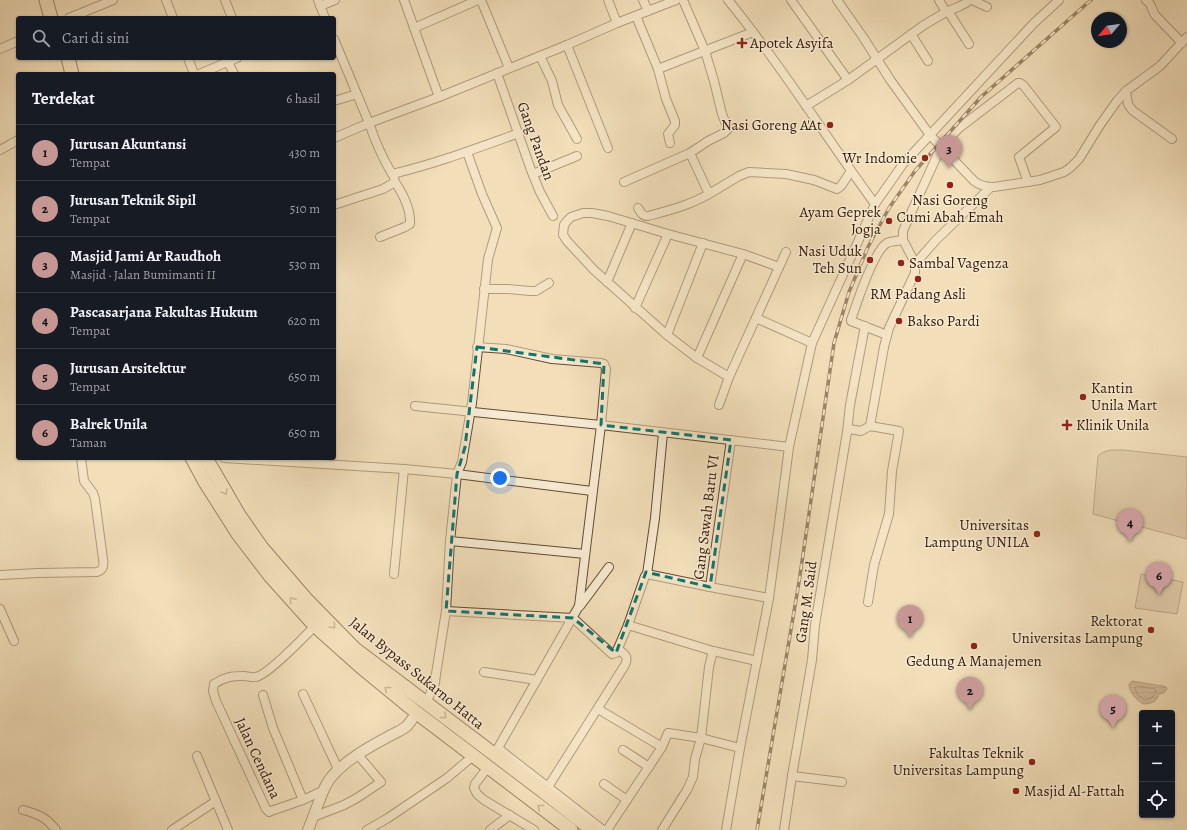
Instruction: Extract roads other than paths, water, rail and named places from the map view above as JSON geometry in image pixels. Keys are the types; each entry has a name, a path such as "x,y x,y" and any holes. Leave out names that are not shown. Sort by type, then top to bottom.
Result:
{"highway":[{"path":"46,0 50,16"},
{"path":"56,0 59,16"},
{"path":"60,60 63,72"},
{"path":"68,60 72,72"},
{"name":"Jalan Bypass Sukarno Hatta","path":"193,460 208,488 238,534 271,577 355,648 426,703 497,752 540,789 592,830"},
{"name":"Jalan Bypass Sukarno Hatta","path":"207,460 239,515 308,609 315,626 361,667 417,713 571,830"}],"street":[{"path":"74,16 113,0"},
{"path":"166,0 172,16"},
{"path":"225,0 231,16"},
{"path":"324,16 319,3 335,0"},
{"path":"404,0 439,97"},
{"path":"414,28 480,0 509,68"},
{"path":"608,0 617,23"},
{"path":"643,0 648,11"},
{"path":"336,137 439,97 676,0"},
{"path":"624,182 690,153 724,133 728,129 722,114 706,51 683,0"},
{"path":"728,0 753,32 875,204"},
{"path":"791,0 848,80"},
{"path":"837,0 863,37 890,81 930,135 974,181 983,186 991,187 1040,180 1057,175 1070,168 1080,159 1100,125 1117,101 1126,91 1160,66 1185,40 1155,15 1150,4 1146,0"},
{"path":"939,0 969,44"},
{"path":"806,106 848,80 924,25 969,0"},
{"path":"972,0 987,7"},
{"path":"726,830 769,598 789,447 812,343 875,204 903,164 1034,23 1059,0"},
{"path":"636,16 658,69 666,99 675,121 675,125 668,134 670,143"},
{"path":"658,69 753,32"},
{"path":"911,34 928,61"},
{"path":"0,49 16,42"},
{"path":"336,44 376,143 402,193 409,213 410,224 380,236"},
{"path":"567,45 608,148"},
{"path":"540,56 552,81 558,105 577,139"},
{"path":"189,60 193,72"},
{"path":"204,72 232,60"},
{"path":"228,62 233,72"},
{"name":"Gang Pandan","path":"497,73 533,174 553,216"},
{"path":"870,426 884,347 889,328 915,273 914,264 903,240 903,231 906,224 941,147 963,125 1018,83 1020,83 1056,127 1019,157 1028,182"},
{"path":"1126,91 1128,104 1132,110 1172,139"},
{"path":"336,100 357,94"},
{"path":"392,174 467,152 519,133"},
{"path":"0,150 16,141"},
{"path":"426,703 435,683 446,611 450,541 457,474 462,462 472,403 477,347 488,259 497,228 482,194 467,152"},
{"path":"690,153 709,194"},
{"path":"533,174 577,156"},
{"path":"638,208 642,215 648,216 687,205 698,201 739,176 749,172 786,174 814,180 837,189 851,171"},
{"path":"336,204 383,189 395,182"},
{"path":"914,264 936,240 991,187"},
{"path":"729,377 697,358 666,335 635,308 594,270 567,241 563,234 564,225 572,217 583,213 608,216 743,254 779,267"},
{"path":"607,282 632,223"},
{"path":"635,308 668,234"},
{"path":"887,335 866,326 851,322 851,320 862,286 878,255 887,243 903,240"},
{"path":"666,335 704,244"},
{"path":"719,405 729,377 786,252"},
{"path":"697,358 743,254"},
{"path":"484,289 507,289 530,292 536,291 549,283"},
{"path":"756,318 812,343"},
{"name":"Gang M. Said","path":"784,830 812,660 815,625 847,432 850,405 866,326"},
{"path":"477,347 506,349 552,359 601,363 604,364 606,369 601,425 579,606"},
{"path":"414,406 601,425 789,447"},
{"path":"847,432 849,430 861,431 870,426 899,431 892,471 889,514 874,565 868,602"},
{"path":"446,611 572,618 612,654 616,654 647,574 655,518 663,433"},
{"name":"Gang Sawah Baru VI","path":"731,440 710,588 769,598"},
{"path":"0,575 97,572 103,568 104,565 95,499 93,493 84,481 81,460"},
{"path":"257,460 404,469 592,491"},
{"path":"394,574 404,469"},
{"path":"450,541 585,554"},
{"path":"603,830 548,787 497,752 579,606 609,567"},
{"path":"647,574 710,588"},
{"path":"0,609 14,641"},
{"path":"628,624 713,650 757,661"},
{"name":"Jalan Cendana","path":"315,626 267,671 257,677 223,678 214,684 212,691 268,812 303,800 324,790"},
{"path":"548,787 625,665 627,660 625,654 618,649"},
{"path":"662,830 687,790 693,776 695,759 701,738 709,667 713,650"},
{"path":"484,672 538,680"},
{"path":"303,694 338,769"},
{"path":"263,695 273,728 303,800"},
{"path":"598,709 662,747"},
{"path":"308,830 324,790 331,777 338,769 358,755 407,726 417,713"},
{"path":"607,830 662,747 668,733 701,738 740,748"},
{"path":"623,750 648,767"},
{"path":"313,817 344,805 381,782 358,755"},
{"path":"197,756 228,830"},
{"path":"367,830 388,818 447,778 473,756"},
{"path":"488,767 475,783 475,791 484,800 534,830"},
{"path":"792,776 842,782"},
{"path":"604,784 627,800"},
{"path":"172,830 216,801"},
{"path":"23,810 37,813 50,823 56,830"},
{"path":"490,830 510,815"}],"water":[{"path":"1132,681 1163,686 1167,689 1164,693 1159,694 1157,699 1153,702 1143,704 1135,698 1130,690 1129,684"}],"railway":[{"path":"757,830 799,582 834,343 849,292 868,247 889,208 915,171 981,97 1091,0"}],"place":[{"name":"Apotek Asyifa","path":"742,43"},
{"name":"Nasi Goreng A'At","path":"830,125"},
{"name":"Wr Indomie","path":"925,158"},
{"name":"Masjid Jami Ar Raudhoh","path":"949,168"},
{"name":"Nasi Goreng Cumi Abah Emah","path":"950,185"},
{"name":"Ayam Geprek Jogja","path":"889,221"},
{"name":"Nasi Uduk Teh Sun","path":"870,260"},
{"name":"Sambal Vagenza","path":"901,263"},
{"name":"RM Padang Asli","path":"918,279"},
{"name":"Bakso Pardi","path":"899,321"},
{"name":"Kantin Unila Mart","path":"1083,397"},
{"name":"Klinik Unila","path":"1067,425"},
{"name":"Universitas Lampung UNILA","path":"1037,534"},
{"name":"Pascasarjana Fakultas Hukum","path":"1130,542"},
{"name":"Balrek Unila","path":"1159,595"},
{"name":"Rektorat Universitas Lampung","path":"1151,630"},
{"name":"Jurusan Akuntansi","path":"910,638"},
{"name":"Gedung A Manajemen","path":"974,646"},
{"name":"Jurusan Teknik Sipil","path":"970,710"},
{"name":"Jurusan Arsitektur","path":"1113,728"},
{"name":"Fakultas Teknik Universitas Lampung","path":"1032,762"},
{"name":"Masjid Al-Fattah","path":"1016,791"}]}
